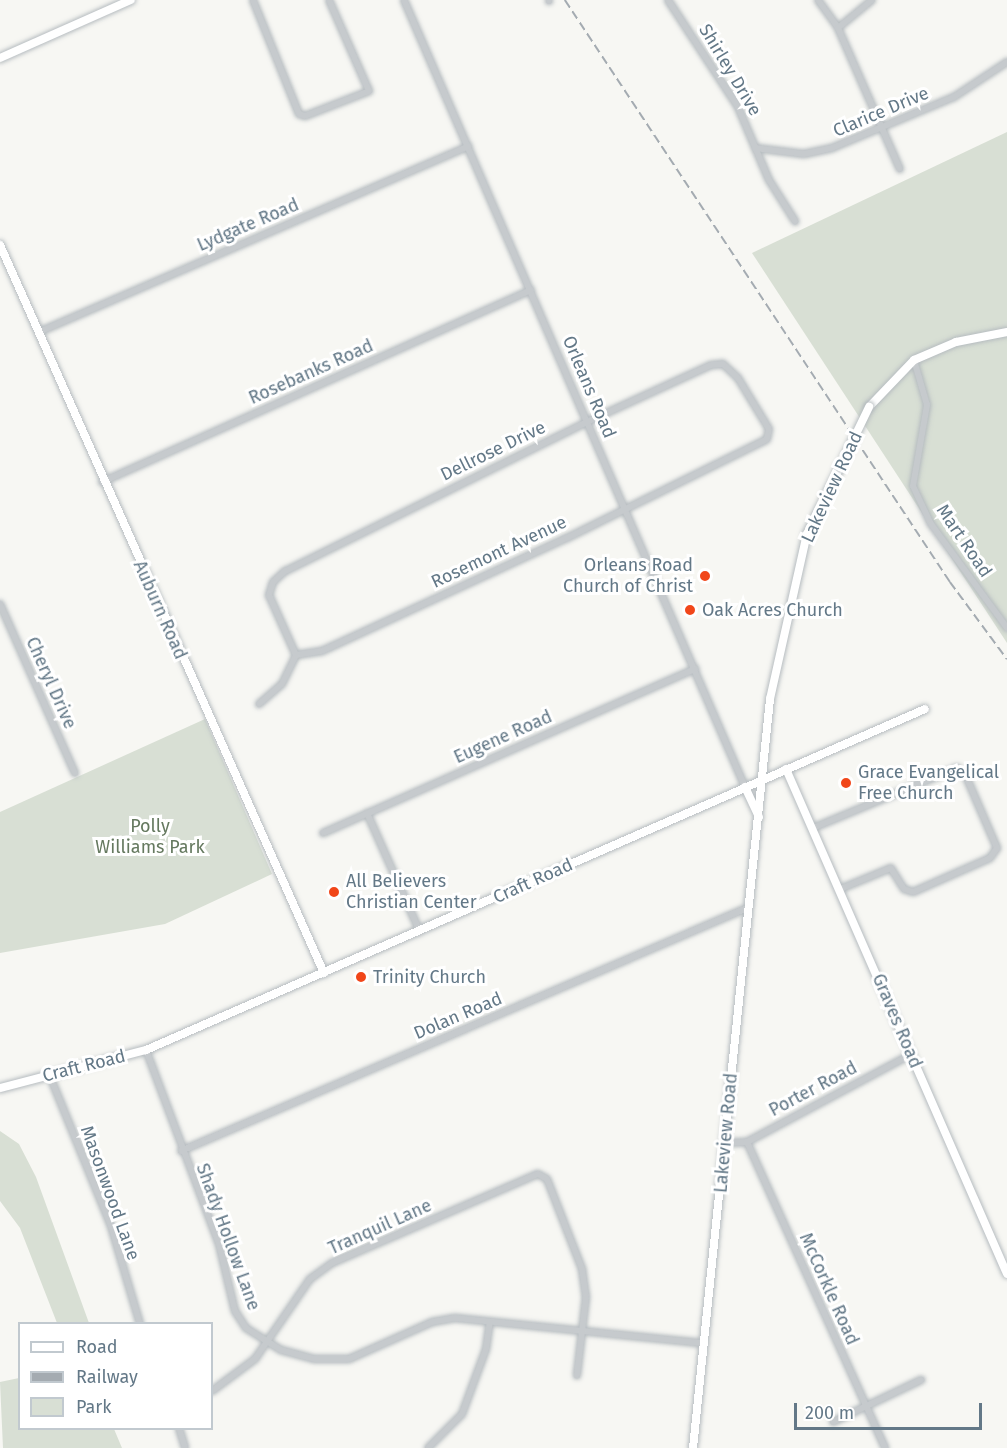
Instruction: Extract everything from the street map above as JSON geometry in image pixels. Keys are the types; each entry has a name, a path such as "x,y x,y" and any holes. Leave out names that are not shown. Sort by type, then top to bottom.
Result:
{"street":[{"path":"0,58 131,0"},
{"path":"253,0 299,114 305,116 369,91 329,0"},
{"name":"Orleans Road","path":"404,0 626,507 745,787"},
{"name":"Shirley Drive","path":"668,0 738,107 755,148 795,221"},
{"path":"818,0 838,28 880,128 900,169"},
{"path":"838,28 872,0"},
{"name":"Clarice Drive","path":"755,148 804,154 832,148 954,97 1007,62"},
{"name":"Lydgate Road","path":"39,332 468,146"},
{"name":"Auburn Road","path":"0,245 102,482 324,974"},
{"name":"Rosebanks Road","path":"102,482 531,290"},
{"path":"914,360 956,342 1007,332"},
{"name":"Lakeview Road","path":"693,1448 701,1343 726,1143 747,908 764,778 770,699 807,534 869,407 914,360"},
{"name":"Mart Road","path":"914,360 927,405 913,486 932,524 1007,628"},
{"name":"Dellrose Drive","path":"296,655 268,595 273,582 285,571 587,422 711,365 723,364 738,378 769,429 767,439"},
{"name":"Rosemont Avenue","path":"296,655 322,651 767,439"},
{"name":"Cheryl Drive","path":"0,604 75,773"},
{"path":"259,704 282,684 296,655"},
{"name":"Eugene Road","path":"323,833 695,669"},
{"name":"Craft Road","path":"0,1088 146,1050 925,709"},
{"path":"813,828 957,768 965,774 997,848 990,858 913,892 904,889 891,868 840,889"},
{"name":"Graves Road","path":"786,770 1007,1274"},
{"path":"745,787 759,817"},
{"path":"367,813 420,932"},
{"name":"Dolan Road","path":"181,1151 747,908"},
{"name":"Shady Hollow Lane","path":"146,1050 181,1151 219,1244 235,1311 246,1328 267,1342 297,1357 349,1359 432,1322 490,1322 701,1343"},
{"name":"Porter Road","path":"726,1143 747,1142 912,1054"},
{"name":"Masonwood Lane","path":"49,1074 111,1226 140,1322"},
{"name":"McCorkle Road","path":"747,1142 885,1448"},
{"name":"Tranquil Lane","path":"213,1390 240,1374 267,1342 310,1279 332,1263 537,1174 547,1179 579,1260 586,1297 582,1331"},
{"path":"428,1448 462,1414 486,1349 490,1322"},
{"path":"577,1375 582,1331"},
{"path":"833,1422 921,1380"},
{"path":"180,1430 184,1448"}],"green space":[{"path":"1007,132 1007,643 752,253"},
{"name":"Polly Williams Park","path":"205,719 272,874 165,924 0,953 0,812"},
{"path":"0,1131 19,1144 36,1177 89,1322 57,1322 20,1228 0,1201"},
{"path":"18,1378 18,1430 114,1430 122,1448 3,1448 0,1382"}],"railway":[{"path":"565,0 950,582 1007,659"}],"place":[{"name":"Orleans Road Church of Christ","path":"705,576"},
{"name":"Oak Acres Church","path":"690,610"},
{"name":"Grace Evangelical Free Church","path":"846,783"},
{"name":"All Believers Christian Center","path":"334,892"},
{"name":"Trinity Church","path":"361,977"}]}
